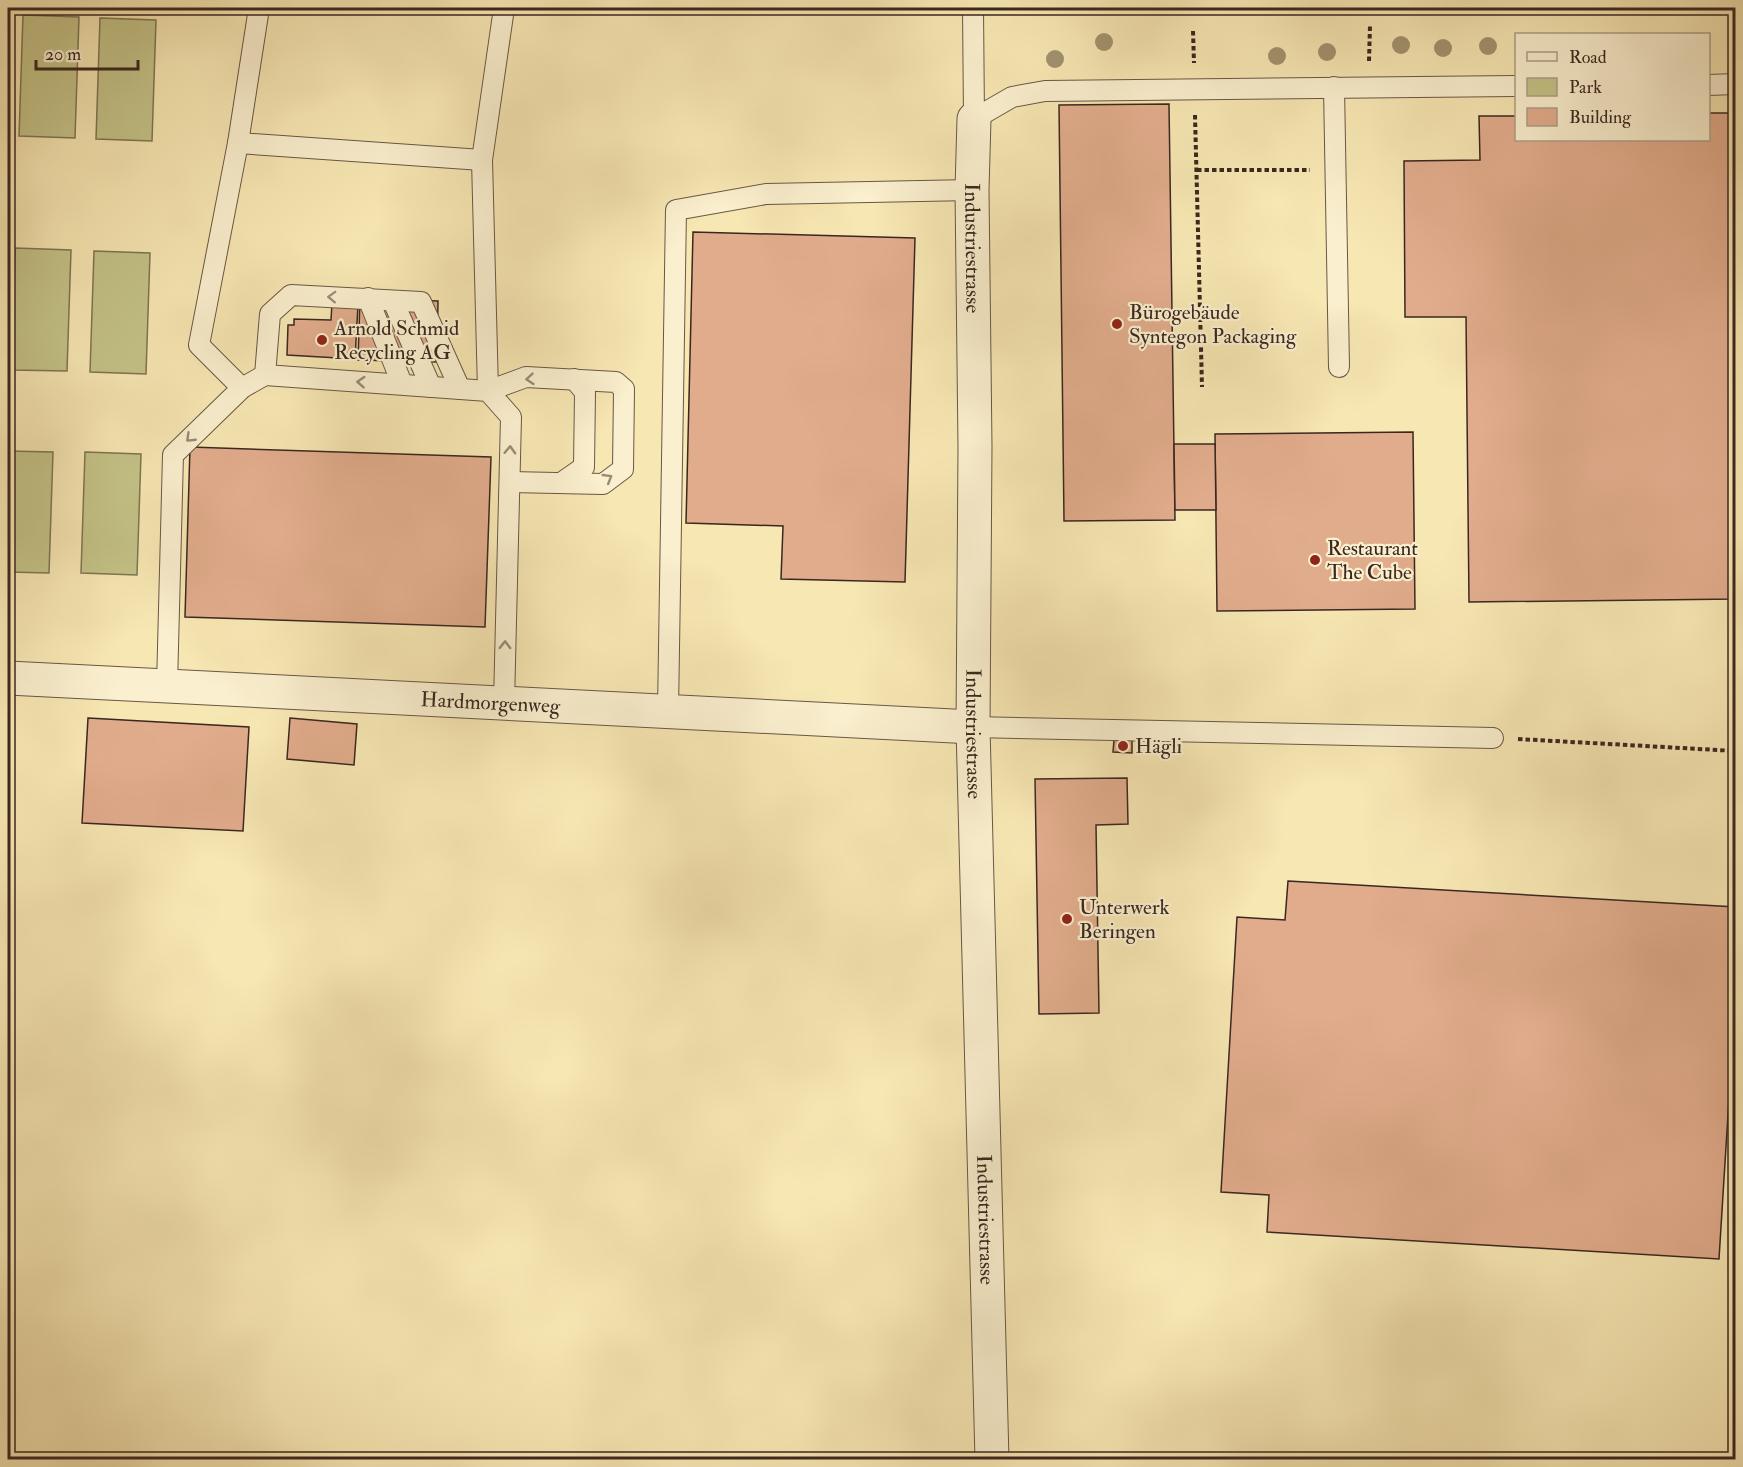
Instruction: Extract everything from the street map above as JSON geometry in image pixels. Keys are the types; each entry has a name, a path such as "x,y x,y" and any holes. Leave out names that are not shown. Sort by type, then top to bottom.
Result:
{"street":[{"name":"Industriestrasse","path":"974,119 972,190 975,447 973,727 992,1460"},
{"name":"Hardmorgenweg","path":"8,678 973,727"}],"lane":[{"path":"242,388 199,345 238,143 259,8"},
{"path":"504,8 482,160 488,391 511,417 504,703"},
{"name":"Industriestrasse","path":"973,8 974,119"},
{"path":"1710,85 1736,84"},
{"path":"974,119 1012,97 1045,91 1515,86"},
{"path":"1334,87 1339,367"},
{"path":"238,143 482,160"},
{"path":"668,711 676,210 766,194 972,190"},
{"path":"266,375 270,314 291,295 368,298 421,302 460,389"},
{"path":"368,298 402,384"},
{"path":"393,301 431,387"},
{"path":"167,686 173,454 242,388 266,375 488,391 526,377 616,382 624,388 623,469 603,484 510,482"},
{"path":"561,483 584,467 585,392 574,379"},
{"path":"973,727 1493,738"}],"path":[{"path":"1367,88 1370,26"},
{"path":"1195,90 1202,387"},
{"path":"1197,170 1334,171"},
{"path":"1493,738 1736,751"}],"green space":[{"path":"23,15 79,17 75,138 19,136"},
{"path":"100,18 156,20 152,141 96,139"},
{"path":"15,248 71,250 67,371 12,370"},
{"path":"94,251 150,253 146,374 90,372"},
{"path":"8,451 53,452 49,573 8,572"},
{"path":"85,452 141,454 137,575 81,573"}],"building":[{"name":"Bürogebäude Syntegon Packaging","path":"1169,104 1175,520 1064,521 1059,105"},
{"path":"1710,113 1736,113 1736,599 1469,602 1466,317 1405,317 1404,161 1480,160 1479,116 1515,116 1515,141 1710,141"},
{"path":"693,232 915,238 905,582 781,579 783,526 686,523"},
{"path":"360,298 438,301 437,362 358,360"},
{"name":"Arnold Schmid Recycling AG","path":"332,303 358,305 355,359 287,355 288,325 294,325 294,319 331,320"},
{"name":"Restaurant The Cube","path":"1413,432 1415,609 1217,611 1215,434"},
{"path":"1174,444 1215,444 1216,510 1175,510"},
{"path":"190,447 491,457 485,627 185,617"},
{"path":"88,718 249,727 243,831 82,823"},
{"path":"290,718 357,724 354,765 287,759"},
{"name":"Hägli","path":"1114,740 1132,740 1132,753 1113,752"},
{"name":"Unterwerk Beringen","path":"1127,778 1128,824 1096,825 1099,1013 1039,1014 1035,779"},
{"path":"1288,881 1736,907 1736,986 1719,1259 1267,1232 1269,1195 1221,1192 1237,917 1285,920"}],"place":[{"name":"Bürogebäude Syntegon Packaging","path":"1117,324"},
{"name":"Arnold Schmid Recycling AG","path":"322,340"},
{"name":"Restaurant The Cube","path":"1315,560"},
{"name":"Hägli","path":"1123,746"},
{"name":"Unterwerk Beringen","path":"1067,919"}]}
